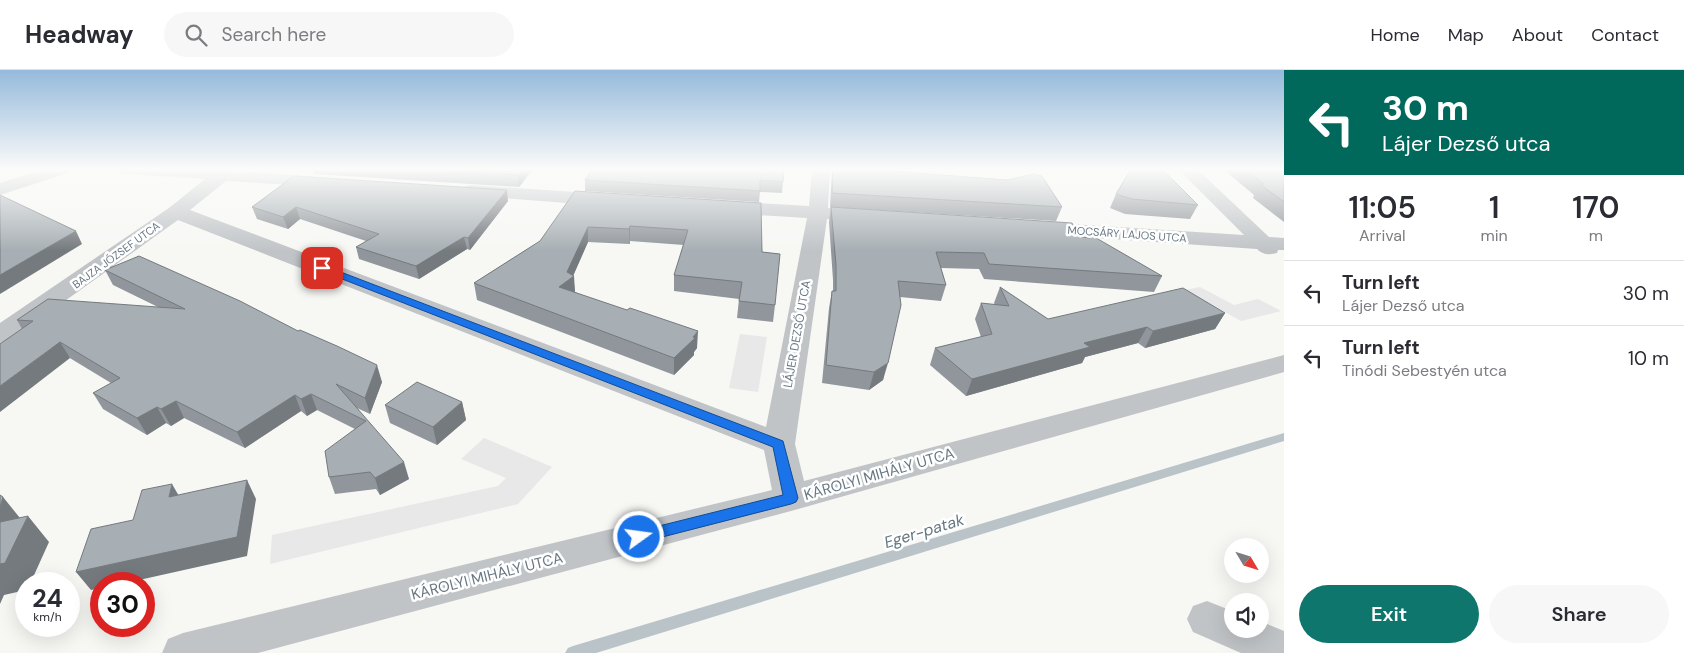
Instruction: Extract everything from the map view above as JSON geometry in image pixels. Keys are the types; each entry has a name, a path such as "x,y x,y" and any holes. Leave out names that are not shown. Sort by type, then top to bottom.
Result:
{"street":[{"name":"BAJZA JÓZSEF UTCA","path":"0,335 54,299 195,196"},
{"path":"551,196 629,201"},
{"name":"LÁJER DEZSŐ UTCA","path":"791,498 779,444 818,213 819,196"},
{"path":"1219,196 1274,244 1284,262"},
{"path":"708,206 887,218"},
{"path":"176,212 779,444"},
{"name":"MOCSÁRY LAJOS UTCA","path":"1016,226 1274,244"},
{"name":"KÁROLYI MIHÁLY UTCA","path":"183,653 791,498 1284,363"},
{"path":"1207,619 1284,651"}],"shaded area":[{"path":"1200,287 1234,305 1258,299 1281,311 1241,321 1185,290"},
{"path":"740,334 767,337 758,392 729,388"},
{"path":"484,438 552,467 518,504 270,564 272,535 498,486 506,478 461,459"}],"building":[{"path":"0,196 76,231 0,275"},
{"path":"267,196 502,196 468,238 464,237 416,266 356,247 379,234 296,207 283,217 252,207"},
{"path":"571,196 656,196 761,203 762,252 780,254 775,305 739,301 742,282 674,275 688,230 630,226 629,229 588,227 567,272 574,276 559,287 698,331 693,337 695,338 674,358 474,283 540,241"},
{"path":"885,196 1055,196 1062,207"},
{"path":"1123,196 1189,196 1198,205 1132,199"},
{"path":"1276,196 1284,196 1284,202"},
{"path":"831,207 1072,223 1081,237 1090,238 1091,235 1162,276 989,264 984,253 936,252 946,285 898,281 901,305 888,363 874,372 826,365 832,291 836,291 836,265"},
{"path":"139,256 240,301 298,331 300,330 377,365 365,398 336,384 404,462 375,478 370,472 329,477 325,451 366,421 311,394 301,399 295,395 237,432 176,401 161,409 157,407 137,418 93,393 120,378 60,342 0,386 0,344 33,321 17,320 48,299 185,309 105,270"},
{"path":"1000,287 1048,319 1183,288 1225,313 1153,331 1147,327 1084,343 1090,347 972,379 935,348 992,334 981,303 1009,306"},
{"path":"417,382 462,402 433,427 385,405"},
{"path":"247,480 237,537 76,572 91,529 133,520 142,490 172,484 169,497"},
{"path":"0,495 3,497 0,507"},
{"path":"28,516 5,563 0,564 0,522"}],"waterway":[{"name":"Eger-patak","path":"573,653 1284,437"}],"route":[{"path":"322,268 779,444 791,498 639,537"}]}
